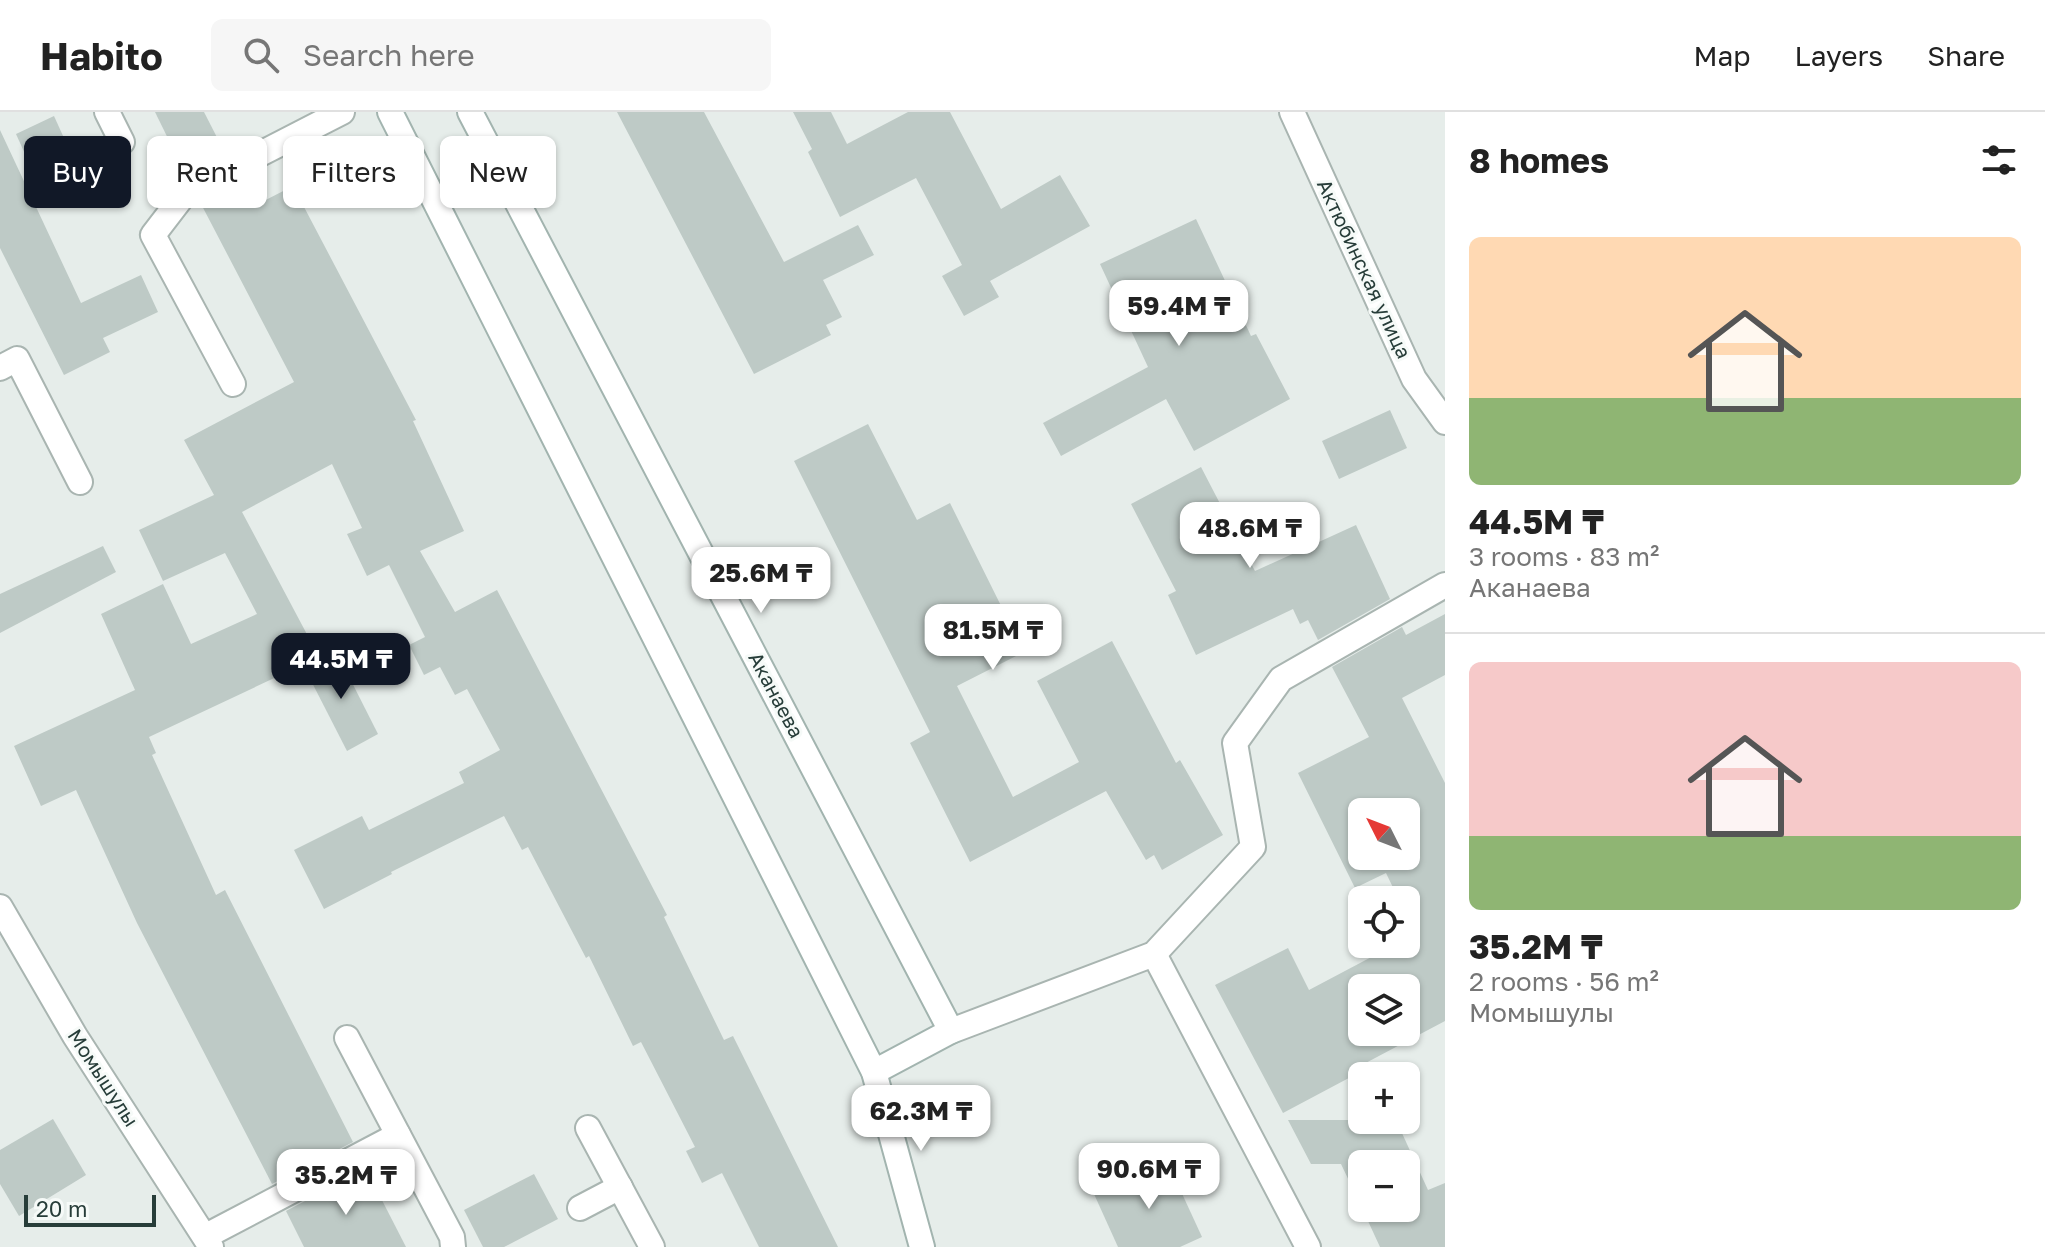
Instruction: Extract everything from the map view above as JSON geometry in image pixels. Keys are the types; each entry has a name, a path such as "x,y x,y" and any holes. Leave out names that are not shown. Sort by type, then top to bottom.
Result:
{"street":[{"path":"107,112 119,136"},
{"path":"233,384 153,235 186,192 342,112"},
{"path":"390,112 874,1072 922,1247"},
{"name":"Аканаева","path":"470,112 951,1031"},
{"name":"Актюбинская улица","path":"1292,112 1414,379 1445,422"},
{"path":"0,368 17,359 80,482"},
{"path":"874,1072 951,1031 1154,954 1253,847 1235,743 1281,679 1445,585"},
{"name":"Момышулы","path":"0,907 75,1036 209,1241"},
{"path":"1154,954 1308,1247"},
{"path":"347,1038 452,1237 453,1247"},
{"path":"588,1128 652,1247"},
{"path":"209,1241 398,1135"},
{"path":"580,1208 620,1187"}],"building":[{"path":"155,112 204,112 216,136 167,136"},
{"path":"617,112 704,112 784,262 858,225 874,255 823,280 842,317 826,325 831,335 754,374"},
{"path":"793,112 831,112 847,144 908,112 950,112 1001,209 1060,175 1090,226 990,281 999,297 964,316 942,276 962,265 916,178 840,217 808,152 812,149"},
{"path":"54,116 63,136 24,136 24,152 16,134"},
{"path":"0,130 24,181 24,208 37,208 81,303 141,275 158,312 103,338 110,352 64,375 0,248"},
{"path":"283,191 283,208 305,208 416,420 413,421 464,531 420,551 455,612 497,590 667,915 664,917 724,1040 733,1036 838,1247 759,1247 722,1173 702,1183 686,1151 695,1147 641,1042 633,1046 589,956 586,958 528,847 522,850 504,816 324,909 294,850 362,816 369,830 464,783 459,772 500,750 467,689 455,695 440,667 424,675 409,645 425,637 389,565 367,576 347,534 362,528 332,464 242,512 319,657 149,737 156,753 152,755 216,895 225,890 353,1142 272,1184 137,923 76,790 41,806 14,746 135,690 101,614 163,584 191,644 257,614 225,553 163,581 139,530 214,495 184,440 294,382 203,208 267,208 267,199"},
{"path":"1196,219 1251,336 1256,334 1290,399 1194,451 1166,399 1061,456 1043,423 1148,367 1100,264"},
{"path":"1390,410 1407,448 1339,479 1322,441"},
{"path":"868,424 917,520 950,503 1024,652 957,686 1013,797 1079,762 1037,681 1112,641 1176,763 1180,760 1223,835 1162,870 1154,855 1146,860 1106,791 970,862 910,743 930,732 794,461"},
{"path":"1201,467 1255,571 1356,525 1390,599 1318,640 1308,620 1300,624 1293,609 1196,655 1168,595 1176,591 1131,504"},
{"path":"103,546 116,572 0,633 0,594"},
{"path":"1445,614 1445,675 1402,698 1445,783 1445,1021 1420,1034 1420,974 1348,974 1348,1046 1398,1046 1368,1062 1348,1062 1348,1078 1283,1113 1215,985 1288,948 1309,990 1370,958 1420,958 1420,886 1392,886 1386,873 1354,886 1298,773 1369,737 1332,667 1402,627 1406,635"},
{"path":"336,651 378,734 347,751 304,667"},
{"path":"53,1119 86,1175 19,1216 0,1184 0,1150"},
{"path":"1288,1120 1348,1120 1348,1134 1402,1134 1410,1150 1348,1150 1348,1179 1341,1164 1311,1164"},
{"path":"1167,1161 1202,1237 1180,1247 1118,1247 1094,1194"},
{"path":"366,1169 406,1247 304,1247 286,1211"},
{"path":"1420,1172 1428,1190 1445,1183 1445,1247 1380,1247 1368,1222 1420,1222"},
{"path":"534,1174 558,1219 504,1247 483,1247 464,1210"}]}
